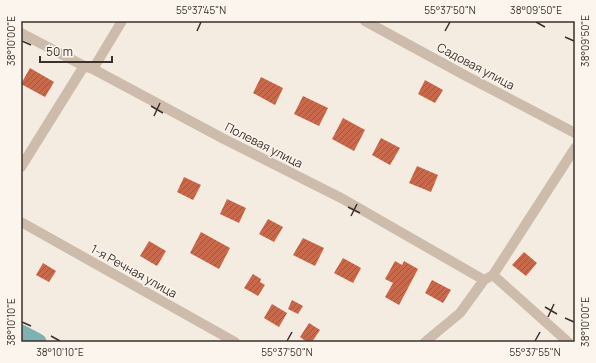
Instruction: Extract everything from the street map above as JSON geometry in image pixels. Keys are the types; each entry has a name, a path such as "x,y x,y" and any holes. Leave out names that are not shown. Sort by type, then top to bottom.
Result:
{"street":[{"path":"21,167 88,67 122,21"},
{"name":"Садовая улица","path":"365,21 575,133"},
{"name":"Полевая улица","path":"21,33 222,138 343,199 489,277 568,342"},
{"path":"425,342 460,313 489,277 575,148"},
{"name":"1-я Речная улица","path":"21,222 235,342"}],"building":[{"path":"30,68 54,82 45,97 21,84"},
{"path":"261,77 283,88 275,105 253,93"},
{"path":"425,80 443,90 435,103 418,94"},
{"path":"303,96 328,108 319,126 294,114"},
{"path":"343,118 365,130 354,151 332,139"},
{"path":"381,138 400,148 390,165 372,155"},
{"path":"417,166 438,175 431,192 409,183"},
{"path":"184,177 201,185 193,200 177,192"},
{"path":"227,199 246,208 239,223 220,214"},
{"path":"268,219 283,227 274,242 259,234"},
{"path":"201,232 230,248 219,269 190,253"},
{"path":"303,238 324,248 315,266 293,255"},
{"path":"149,241 166,251 157,266 140,256"},
{"path":"524,252 537,263 526,276 512,265"},
{"path":"343,258 361,268 353,283 334,273"},
{"path":"395,261 402,265 404,261 418,269 399,305 385,297 393,283 385,279"},
{"path":"43,263 56,271 49,282 36,275"},
{"path":"253,274 261,279 260,282 265,285 258,296 244,288"},
{"path":"432,280 451,290 443,303 425,293"},
{"path":"292,300 303,306 298,314 288,309"},
{"path":"272,304 287,313 279,327 264,318"},
{"path":"309,323 320,330 312,342 307,342 300,337"}],"waterway":[{"path":"21,333 38,342"}]}
